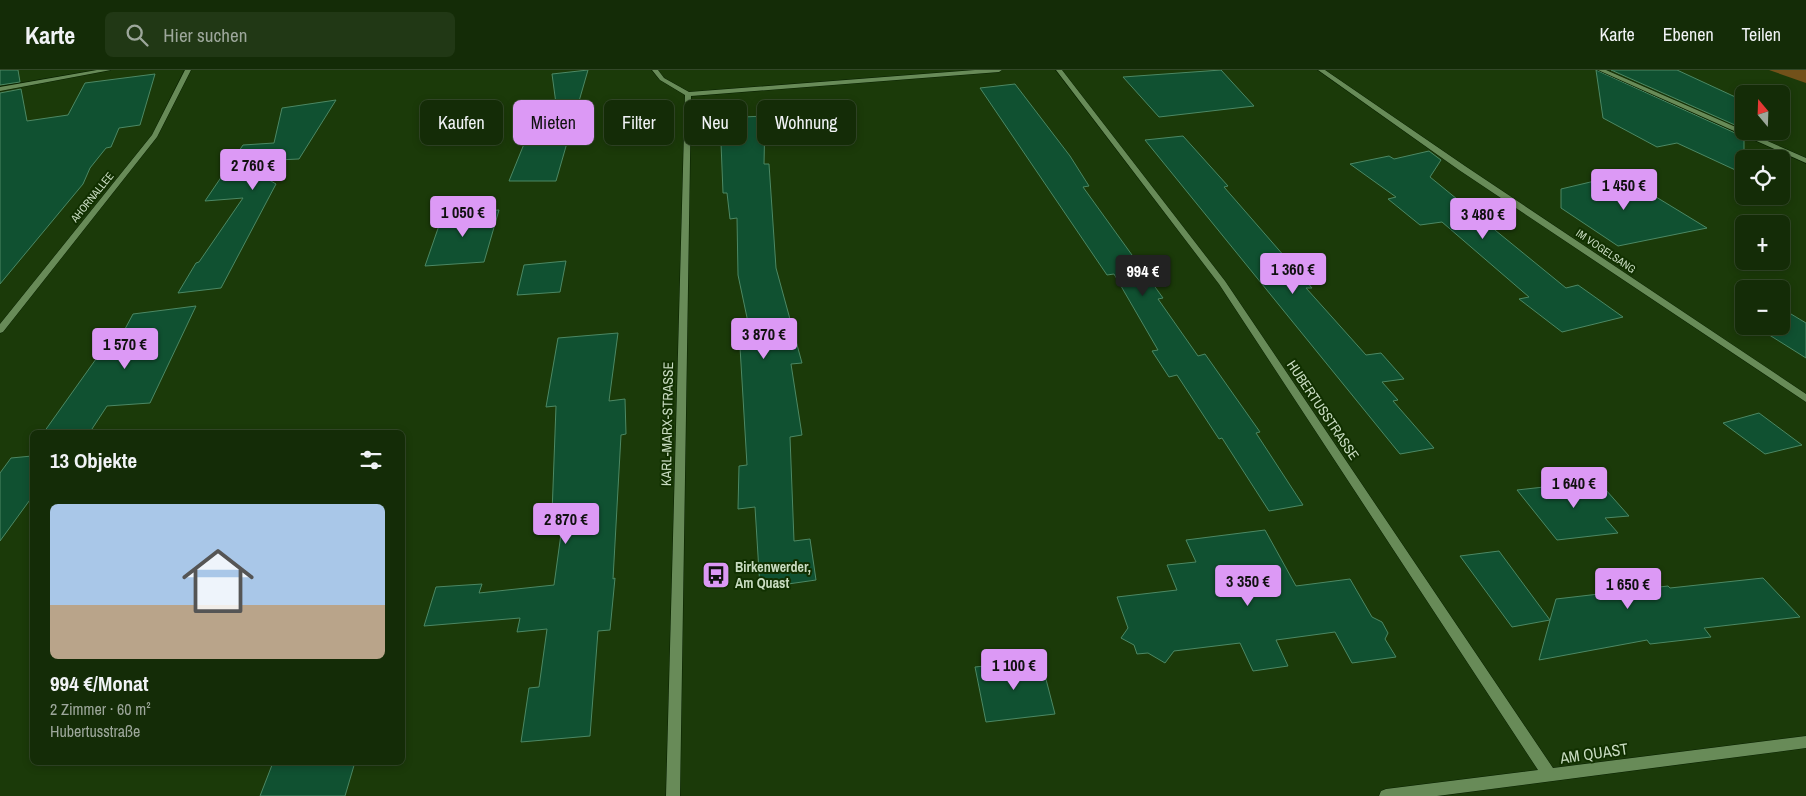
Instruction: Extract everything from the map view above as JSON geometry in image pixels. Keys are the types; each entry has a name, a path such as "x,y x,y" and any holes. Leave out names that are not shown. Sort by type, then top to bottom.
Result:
{"street":[{"path":"0,89 108,70"},
{"name":"AHORNALLEE","path":"0,330 155,136 188,70"},
{"path":"654,70 662,79 688,94 999,70"},
{"name":"HUBERTUSSTRASSE","path":"1059,70 1222,283 1550,776"},
{"name":"IM VOGELSANG","path":"1321,70 1462,168 1806,399"},
{"path":"1601,70 1806,161"},
{"name":"KARL-MARX-STRASSE","path":"673,796 688,94"},
{"name":"AM QUAST","path":"1386,796 1806,742"}],"shaded area":[{"path":"1769,70 1806,70 1806,83"}],"building":[{"path":"0,70 18,70 20,82 0,85"},
{"path":"588,70 579,100 556,100 552,74"},
{"path":"1221,70 1254,106 1159,117 1123,77"},
{"path":"1596,70 1735,133 1735,140 1744,140 1744,150 1735,150 1735,170 1677,143 1657,147 1603,118"},
{"path":"1611,70 1677,70 1735,97 1735,125"},
{"path":"155,74 140,125 119,128 111,147 106,148 90,168 83,184 0,284 0,93 21,89 27,121 68,115 85,83"},
{"path":"1015,84 1070,156 1089,186 1083,187 1163,298 1158,299 1198,356 1205,354 1260,432 1256,433 1303,505 1269,511 1222,438 1219,439 1177,375 1169,377 1152,351 1158,350 1114,274 1107,275 980,88"},
{"path":"336,100 299,159 276,160 266,178 276,184 221,288 178,293 196,263 199,262 243,198 205,201 243,145 274,143 282,108"},
{"path":"757,116 757,145 764,145 764,164 769,164 776,268 802,363 791,364 802,435 790,437 794,541 810,539 816,580 760,588 755,507 738,509 739,466 747,465 740,347 753,346 738,275 737,218 730,219 727,193 723,193 721,145 747,145 747,117"},
{"path":"1183,136 1228,186 1224,187 1312,288 1306,288 1366,355 1381,353 1404,379 1382,382 1398,400 1393,401 1434,448 1400,454 1145,140"},
{"path":"524,145 566,145 556,181 509,181"},
{"path":"1429,151 1441,160 1430,177 1566,288 1578,285 1623,317 1562,332 1519,299 1529,297 1442,222 1420,225 1388,199 1396,197 1350,164 1389,156 1394,159"},
{"path":"1620,175 1707,228 1618,246 1561,208 1561,189"},
{"path":"499,210 484,262 425,266 443,214"},
{"path":"566,261 560,292 517,295 524,265"},
{"path":"196,306 150,403 107,406 91,430 45,430 96,359 110,357 133,314"},
{"path":"1790,313 1806,323 1806,358 1769,335 1790,335"},
{"path":"618,333 609,401 625,399 626,434 621,435 613,579 615,578 610,630 598,631 590,736 521,742 529,688 539,687 547,629 517,632 520,618 424,626 436,587 482,584 479,593 554,585 564,512 552,514 556,406 546,407 558,338"},
{"path":"1759,413 1802,445 1765,454 1723,423"},
{"path":"30,456 30,500 0,541 0,473 11,458"},
{"path":"1598,481 1629,516 1605,518 1618,533 1557,540 1517,490"},
{"path":"1265,530 1296,586 1350,579 1372,617 1382,622 1388,633 1385,639 1396,657 1352,663 1335,632 1276,640 1288,666 1253,671 1240,643 1174,651 1165,663 1148,653 1137,654 1134,645 1121,638 1128,628 1117,597 1177,590 1167,565 1196,562 1186,540"},
{"path":"1499,551 1550,620 1512,627 1460,556"},
{"path":"1763,578 1800,617 1704,628 1711,637 1650,644 1647,640 1539,660 1556,599 1668,586 1670,588"},
{"path":"1041,660 1055,714 986,722 975,667"},
{"path":"272,765 354,765 345,796 260,796"}],"place":[{"name":"Birkenwerder, Am Quast","path":"716,575"}]}
